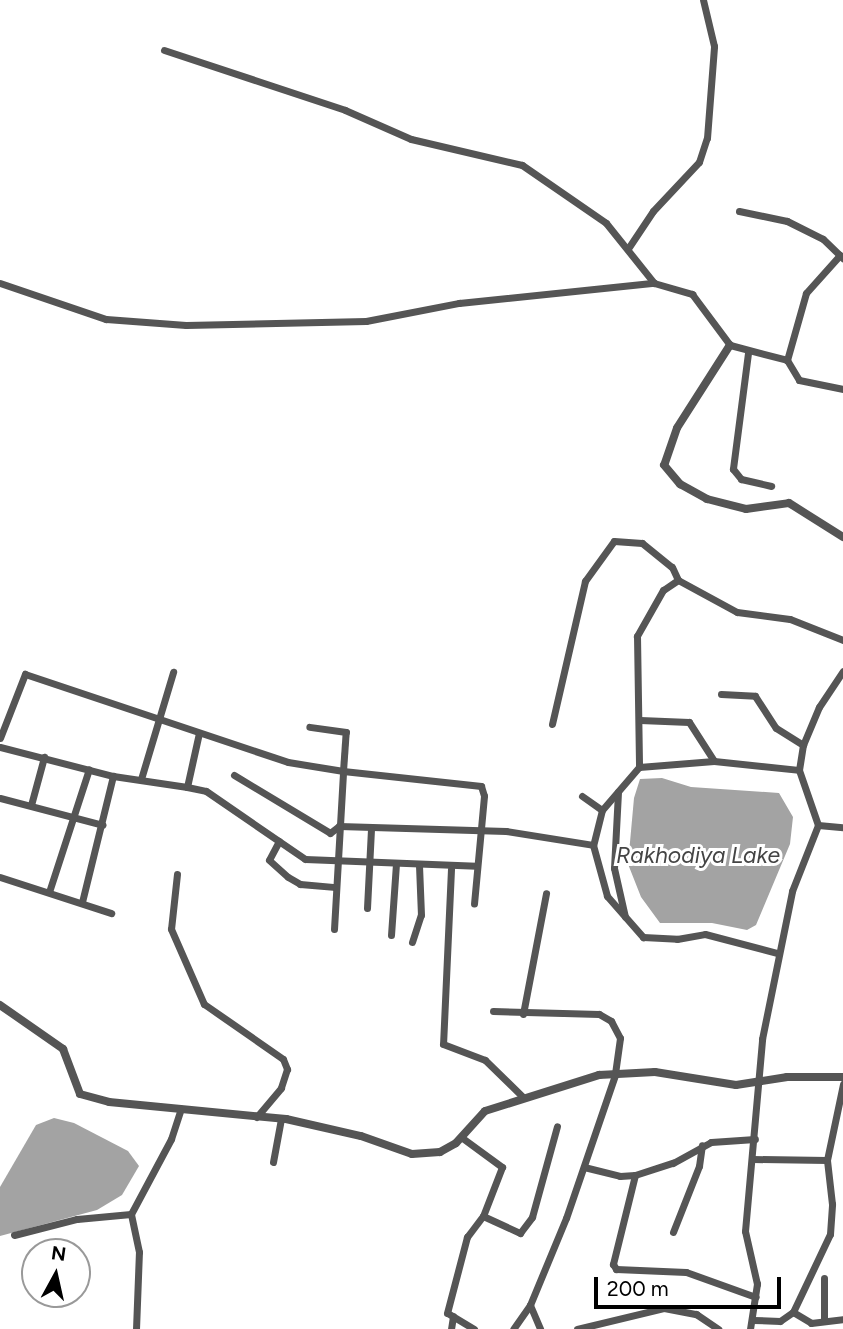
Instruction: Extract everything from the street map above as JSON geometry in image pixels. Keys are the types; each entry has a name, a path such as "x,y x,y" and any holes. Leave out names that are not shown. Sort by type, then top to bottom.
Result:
{"street":[{"path":"629,247 653,211 699,162 707,138 715,91 714,46 703,0"},
{"path":"164,50 345,110 411,139 522,165 606,222 629,247 654,283"},
{"path":"738,211 787,220 823,239 842,257 806,293 786,360"},
{"path":"0,283 106,319 186,325 366,321 459,303 654,283 692,294 730,345 748,353 786,360 799,380 843,389"},
{"path":"730,345 677,428 664,465 680,484 708,499 746,509 789,503 843,537"},
{"path":"748,353 733,469 741,479 771,486"},
{"path":"552,724 585,581 614,541 642,543 673,567 678,580 737,612 790,619 843,640"},
{"path":"678,580 663,590 637,636 634,656 640,720 639,767 602,810 593,845 607,896 643,937 677,939 705,934 777,954"},
{"path":"750,1329 753,1320 756,1265 746,1231 762,1039 777,954 792,891 818,825 799,770 803,745 819,707 843,671"},
{"path":"141,779 173,672"},
{"path":"0,738 25,674 158,715 199,733 288,762 342,771 481,786 481,830 474,904"},
{"path":"721,694 754,696 776,728 803,745"},
{"path":"640,720 689,722 714,761"},
{"path":"309,727 346,732 333,887 334,929"},
{"path":"187,786 199,733"},
{"path":"0,747 113,776 206,791 305,859 451,869 476,866"},
{"path":"31,805 44,757"},
{"path":"639,767 714,761 799,770"},
{"path":"49,892 89,769"},
{"path":"234,775 330,834 339,826 371,830 481,830 593,845"},
{"path":"82,902 113,776"},
{"path":"618,791 614,868 625,917"},
{"path":"582,796 602,810"},
{"path":"0,798 103,825"},
{"path":"818,825 843,827"},
{"path":"367,908 371,830"},
{"path":"279,841 269,860 288,877 300,884 333,887"},
{"path":"391,935 396,864"},
{"path":"412,942 421,915 419,866"},
{"path":"451,869 443,1044 485,1060 524,1098"},
{"path":"177,874 171,929 204,1004 283,1059 287,1069 281,1088 257,1116"},
{"path":"0,877 111,913"},
{"path":"523,1014 547,893"},
{"path":"0,1005 63,1049 80,1094 181,1109 281,1119 361,1136 412,1154 440,1152 461,1137 485,1111 576,1080 655,1072 736,1085 760,1080 843,1076"},
{"path":"493,1012 599,1014 611,1021 620,1038 615,1075 584,1167 530,1305 513,1329"},
{"path":"753,1320 780,1321 793,1312 830,1234 832,1204 827,1160 843,1084"},
{"path":"136,1329 139,1252 131,1214 171,1139 181,1109"},
{"path":"273,1162 281,1119"},
{"path":"483,1216 520,1233 532,1217 557,1126"},
{"path":"461,1137 502,1167 483,1216 467,1237 447,1313 474,1329"},
{"path":"584,1167 620,1177 635,1175 673,1163 702,1145 755,1139"},
{"path":"673,1232 699,1166 702,1145"},
{"path":"754,1159 827,1160"},
{"path":"635,1175 613,1264 616,1269 686,1272 755,1297"},
{"path":"14,1235 77,1219 131,1214"},
{"path":"824,1278 824,1321"},
{"path":"530,1305 540,1329"},
{"path":"577,1329 664,1308 696,1314 718,1329"},
{"path":"793,1312 811,1323 843,1319"},
{"path":"451,1329 453,1316"}],"water":[{"name":"Rakhodiya Lake","path":"662,778 691,787 779,793 793,817 790,844 756,925 747,930 712,923 660,923 641,897 628,864 634,798 640,779"},
{"path":"54,1118 74,1123 128,1151 139,1166 122,1195 97,1210 0,1236 0,1187 36,1125"}]}
